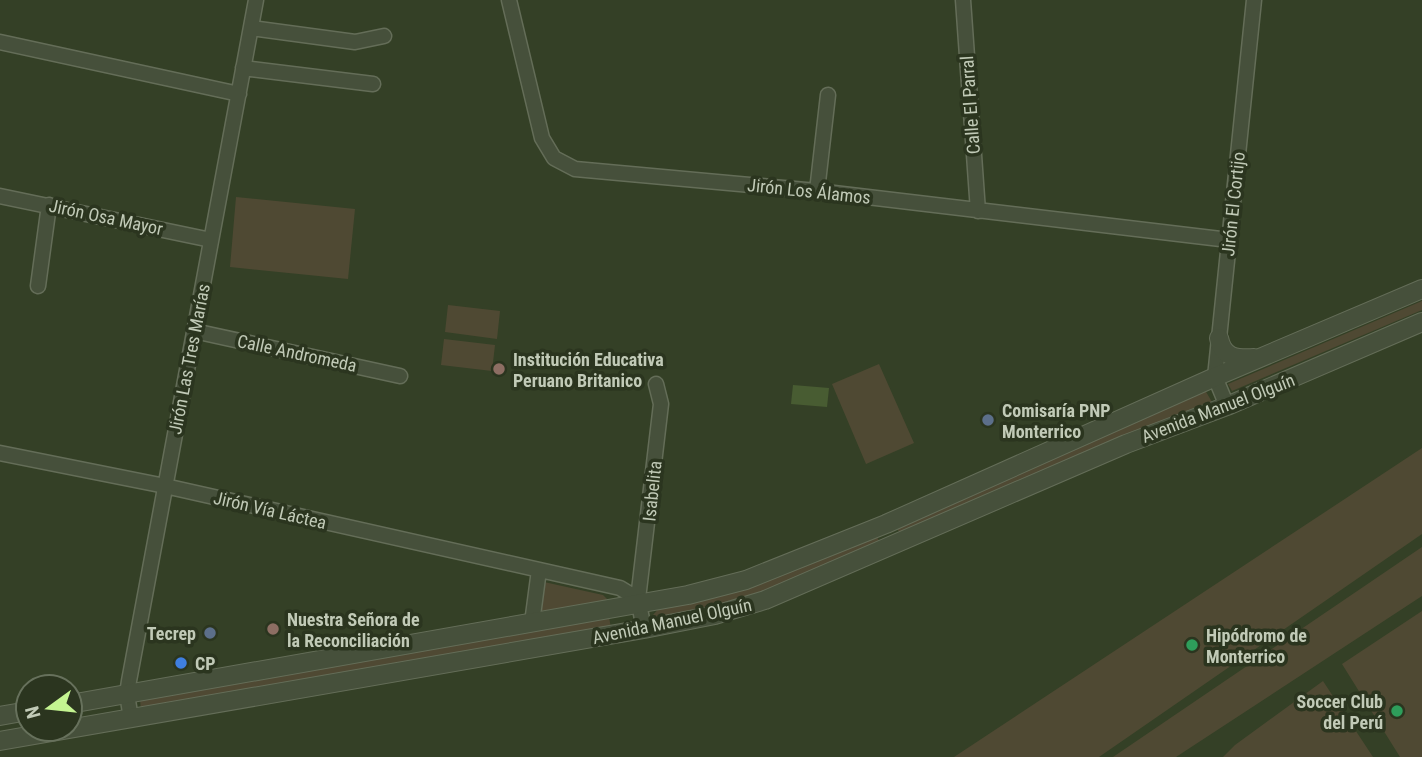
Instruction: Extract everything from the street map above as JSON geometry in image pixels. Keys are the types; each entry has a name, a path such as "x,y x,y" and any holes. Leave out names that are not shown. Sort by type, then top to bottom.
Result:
{"street":[{"name":"Jirón Las Tres Marías","path":"131,719 127,694 256,0"},
{"name":"Jirón Los Álamos","path":"509,0 542,138 554,158 575,169 817,191 1229,240"},
{"name":"Calle El Parral","path":"963,0 978,211"},
{"name":"Jirón El Cortijo","path":"1227,406 1215,377 1254,0"},
{"path":"251,28 355,42 384,36"},
{"path":"0,43 239,94"},
{"path":"243,68 373,84"},
{"path":"817,191 828,95"},
{"name":"Jirón Osa Mayor","path":"0,196 211,240"},
{"path":"38,286 49,205"},
{"name":"Avenida Manuel Olguín","path":"84,702 532,623 639,601 688,595 746,580 886,524 1215,377 1422,289"},
{"name":"Avenida Manuel Olguín","path":"0,741 715,615 765,600 1126,444 1227,406 1422,322"},
{"name":"Calle Andromeda","path":"194,331 400,376"},
{"path":"1219,338 1227,355 1237,358 1261,358"},
{"name":"Isabelita","path":"644,629 639,601 661,404 656,384"},
{"name":"Jirón Vía Láctea","path":"0,453 164,486 539,570 620,589 639,601"},
{"path":"886,524 895,545"},
{"path":"532,623 539,570"}],"shaded area":[{"path":"236,197 355,209 348,279 230,267"},
{"path":"1422,301 1422,310 1232,391 1228,384"},
{"path":"448,305 500,311 497,339 445,332"},
{"path":"444,339 495,345 492,371 441,365"},
{"path":"879,364 914,443 866,464 832,384"},
{"path":"793,385 829,388 827,407 791,404"},
{"path":"1205,390 1212,402 902,536 896,527"},
{"name":"Hipódromo de Monterrico","path":"1422,448 1422,534 1099,757 954,757"},
{"path":"877,537 881,544 759,597 653,619 660,607 748,588"},
{"path":"1422,547 1422,596 1176,757 1113,757"},
{"path":"544,582 603,595 607,599 604,602 541,611"},
{"name":"Soccer Club del Perú","path":"1422,611 1422,757 1400,757 1342,664"},
{"path":"609,617 611,628 141,712 140,698"},
{"path":"1323,681 1373,757 1223,757 1235,745"}],"place":[{"name":"Institución Educativa Peruano Britanico","path":"499,369"},
{"name":"Comisaría PNP Monterrico","path":"988,420"},
{"name":"Nuestra Señora de la Reconciliación","path":"273,629"},
{"name":"Tecrep","path":"210,633"},
{"name":"Hipódromo de Monterrico","path":"1192,645"},
{"name":"CP","path":"181,663"},
{"name":"Soccer Club del Perú","path":"1397,711"}]}
